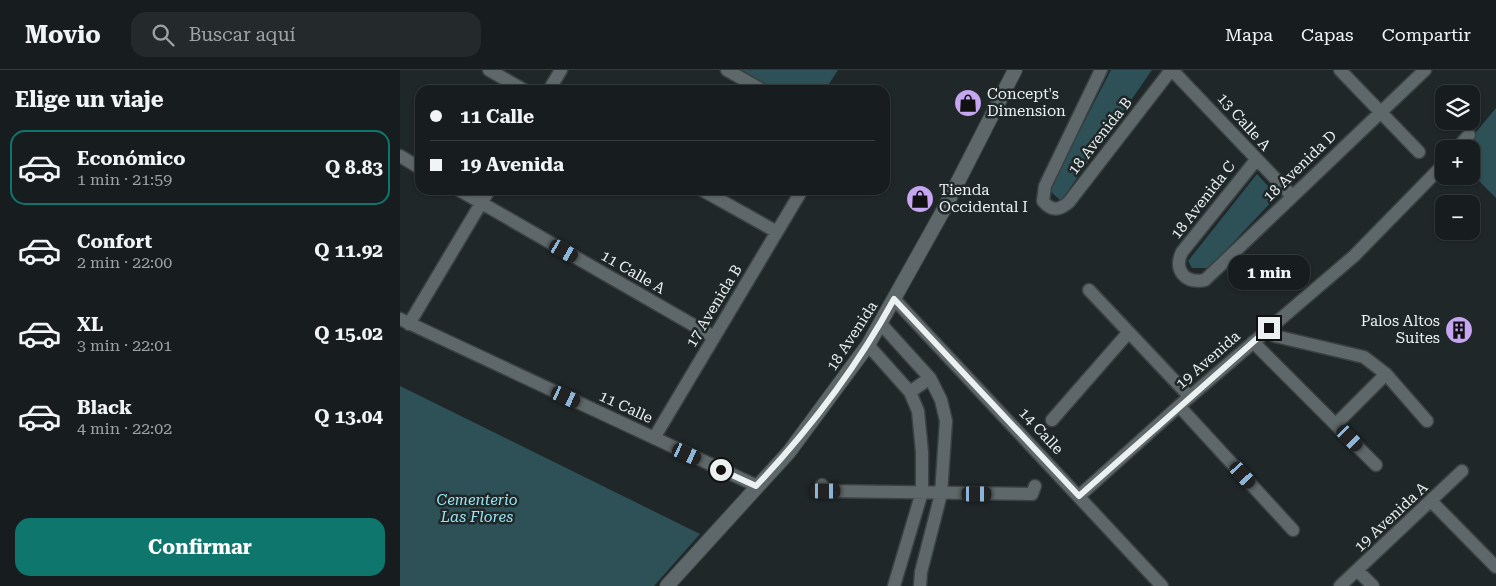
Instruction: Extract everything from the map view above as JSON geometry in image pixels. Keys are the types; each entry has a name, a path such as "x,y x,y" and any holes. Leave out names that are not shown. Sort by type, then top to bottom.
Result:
{"street":[{"path":"489,70 515,85"},
{"path":"552,85 561,70"},
{"path":"727,70 753,85"},
{"name":"18 Avenida","path":"667,586 801,437 868,345 943,211 1015,70"},
{"name":"18 Avenida B","path":"1102,70 1045,186 1042,201 1048,207 1055,210 1062,208 1069,202 1171,70"},
{"name":"13 Calle A","path":"1171,70 1185,82 1256,160 1292,196"},
{"name":"18 Avenida D","path":"1196,282 1205,280 1425,70"},
{"path":"1343,71 1419,152"},
{"path":"1465,140 1469,135"},
{"path":"400,156 415,165"},
{"name":"18 Avenida C","path":"1196,282 1188,280 1179,270 1178,261 1182,252 1256,160"},
{"name":"19 Avenida","path":"1079,496 1269,328 1354,256 1435,173"},
{"name":"11 Calle A","path":"467,195 714,338"},
{"path":"404,321 486,195"},
{"path":"711,195 777,232"},
{"name":"17 Avenida B","path":"654,438 799,195"},
{"path":"1089,290 1128,333 1293,530"},
{"name":"14 Calle","path":"894,299 1162,586"},
{"name":"11 Calle","path":"404,321 756,486"},
{"path":"881,324 930,378 941,400 946,421 941,494 921,572 920,586"},
{"path":"1269,328 1276,336 1364,357 1386,374 1427,421"},
{"path":"1052,420 1128,333"},
{"path":"1253,342 1376,465"},
{"path":"868,345 910,392 918,411 922,452 922,492 894,586"},
{"path":"1336,424 1386,374"},
{"path":"910,392 930,378"},
{"name":"19 Avenida A","path":"1340,586 1432,502 1462,471"},
{"path":"822,485 826,491 922,492 941,494 1032,494 1035,486"},
{"path":"1432,502 1496,568"},
{"path":"1358,570 1373,586"}],"green space":[{"path":"742,70 838,70 828,85 767,85"},
{"path":"1111,70 1152,70 1061,201 1049,190"},
{"path":"1496,108 1496,198 1480,182 1480,140 1469,140 1478,130 1480,130 1480,127"},
{"path":"1257,174 1277,196 1209,268 1192,268 1188,261"},
{"name":"Cementerio Las Flores","path":"400,386 700,534 654,586 400,586"}],"place":[{"name":"Concept's Dimension","path":"968,103"},
{"name":"Tienda Occidental I","path":"920,199"},
{"name":"Palos Altos Suites","path":"1459,330"}],"route":[{"path":"721,470 756,486 789,452 818,414 868,345 894,299 1079,496 1269,328"}]}
